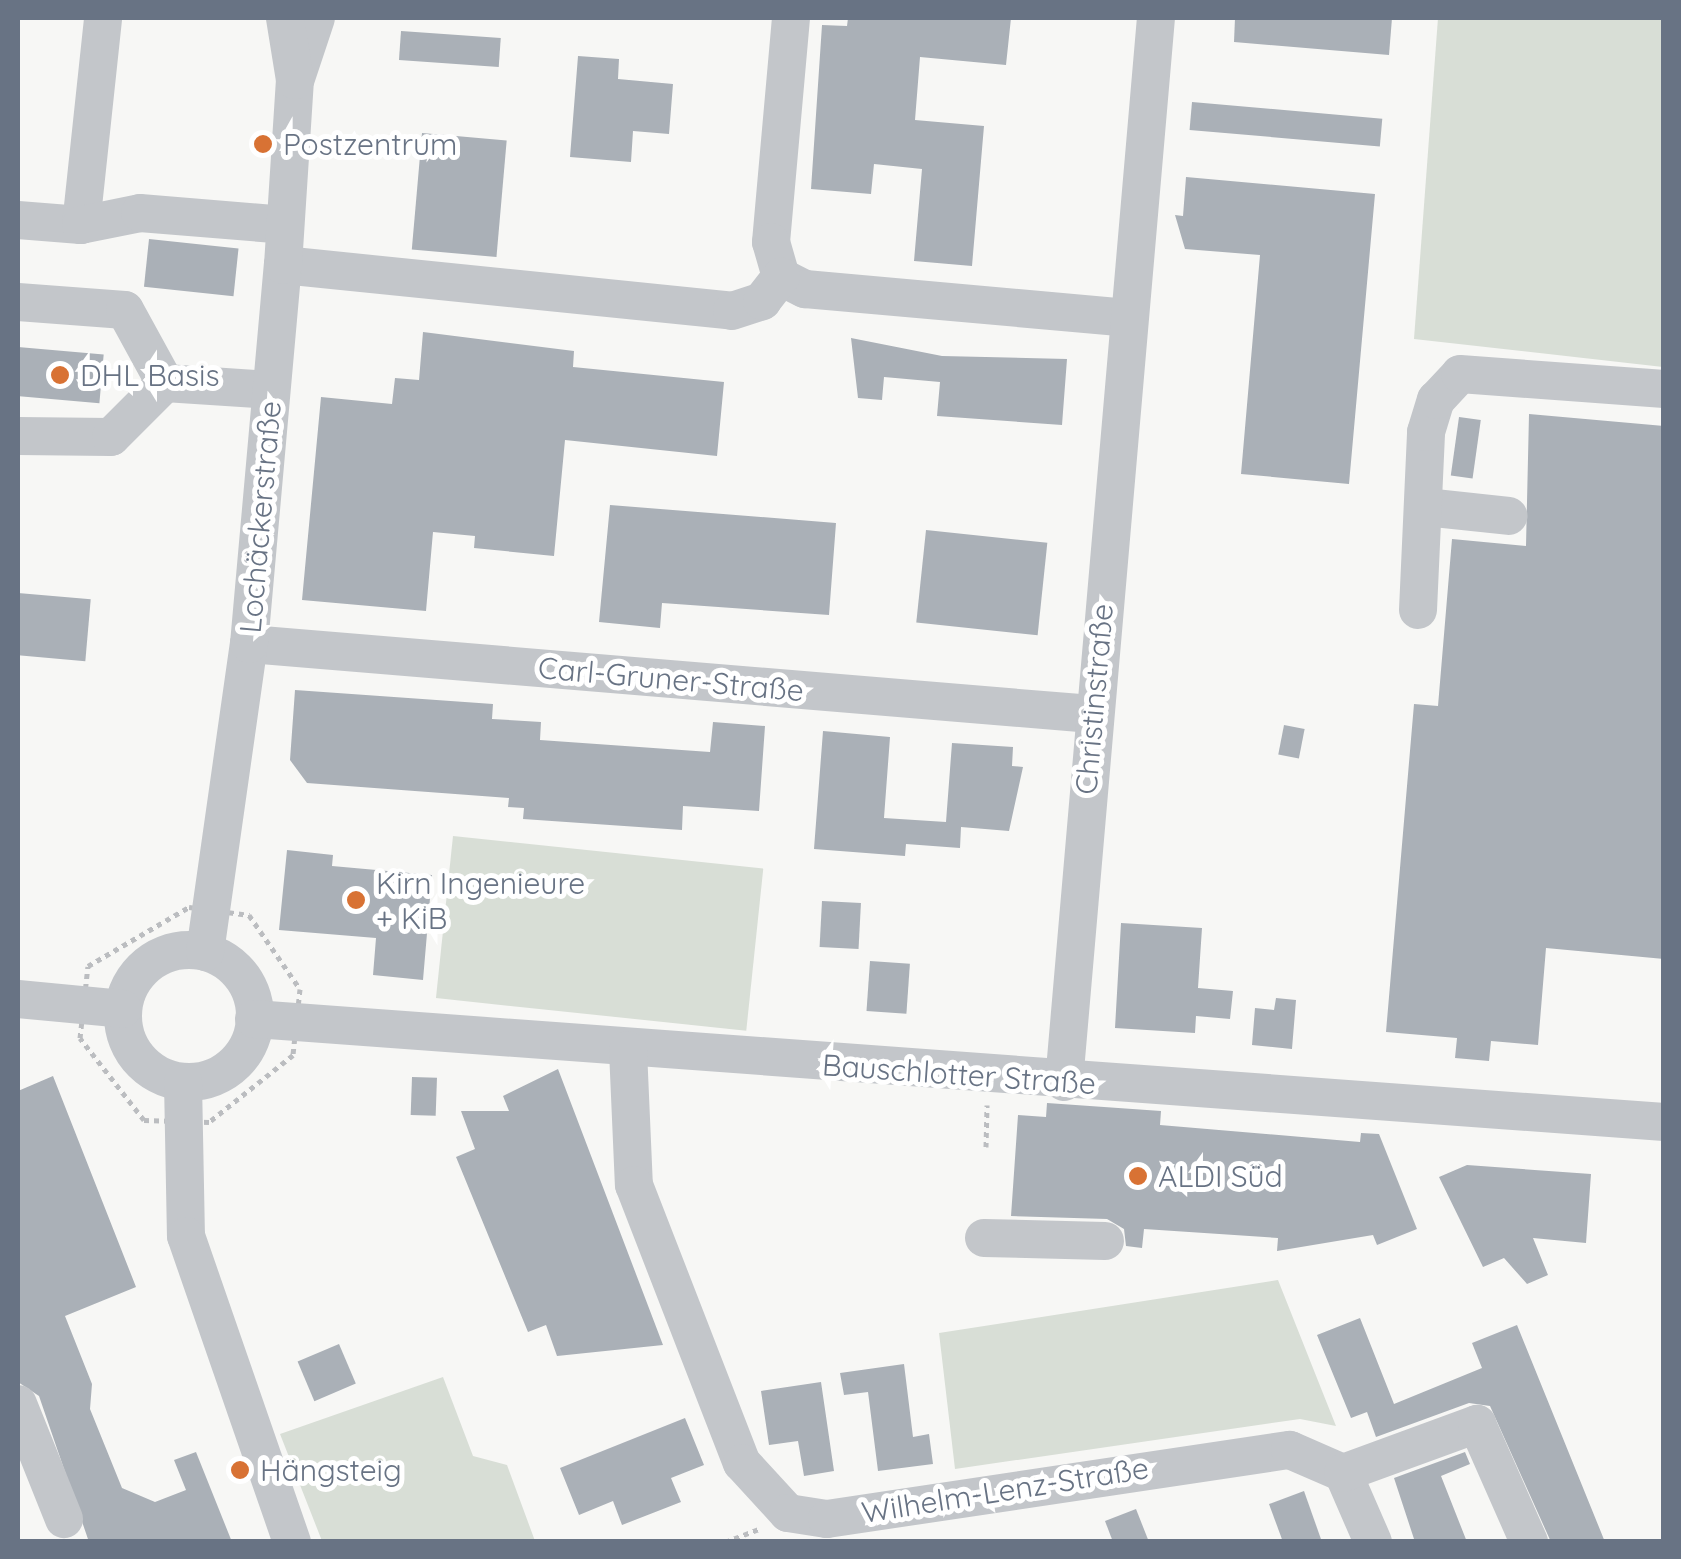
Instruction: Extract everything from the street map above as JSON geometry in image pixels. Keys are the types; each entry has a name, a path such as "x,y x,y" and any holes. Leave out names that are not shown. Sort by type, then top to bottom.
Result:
{"street":[{"path":"81,225 103,18"},
{"name":"Lochäckerstraße","path":"204,952 214,910 249,644 283,265 295,80 284,18"},
{"name":"Lochäckerstraße","path":"295,80 316,18"},
{"path":"792,18 771,242 781,277 805,289 1128,318"},
{"name":"Christinstraße","path":"1064,1082 1092,714 1156,18"},
{"path":"18,220 81,225 140,212 286,225"},
{"path":"283,265 732,311 762,301 781,277"},
{"path":"18,302 125,310 165,383"},
{"path":"1418,610 1426,432 1436,400 1460,374 1664,389"},
{"path":"18,436 111,438 165,383 271,390"},
{"path":"1425,507 1509,516"},
{"name":"Carl-Gruner-Straße","path":"249,644 1092,714"},
{"path":"204,952 244,980 254,1019 232,1066 183,1082 140,1061 123,1009 150,962 204,952"},
{"path":"18,999 123,1009"},
{"name":"Bauschlotter Straße","path":"254,1019 1064,1082 1664,1122"},
{"name":"Wilhelm-Lenz-Straße","path":"628,1050 634,1185 742,1463 788,1513 827,1519 1269,1449 1307,1451 1343,1473"},
{"path":"183,1082 180,1182 199,1287 292,1542"},
{"path":"984,1238 1105,1241"},
{"path":"18,1404 64,1519"},
{"path":"1372,1542 1343,1473 1478,1424 1529,1542"}],"path":[{"path":"189,907 248,916 300,989 293,1054 210,1122 144,1120 80,1038 84,1006 88,966 189,907"},
{"path":"986,1147 988,1076"}],"shaded area":[{"path":"1438,18 1663,18 1663,367 1414,339"},
{"path":"453,836 763,869 746,1031 436,998"},
{"path":"1278,1280 1336,1426 1300,1419 955,1469 939,1333"},
{"path":"443,1377 473,1456 507,1465 535,1541 322,1541 280,1434"}],"building":[{"path":"848,18 1011,18 1006,65 920,57 915,120 984,126 972,266 914,261 922,169 874,164 871,194 811,189 822,25 847,26"},
{"path":"1235,18 1392,18 1389,55 1234,42"},
{"path":"401,31 501,38 499,67 399,60"},
{"path":"578,56 619,59 618,79 673,84 669,134 633,131 631,162 570,157"},
{"path":"1192,102 1382,119 1380,147 1190,130"},
{"path":"422,133 507,140 496,257 412,250"},
{"path":"1186,177 1375,194 1349,484 1241,474 1260,255 1185,249 1175,215 1183,216"},
{"path":"149,239 239,248 233,296 144,287"},
{"path":"423,332 574,351 573,367 724,382 717,456 565,440 554,556 474,548 475,536 433,532 426,611 302,600 321,397 392,404 395,378 419,380"},
{"path":"851,338 942,356 1067,359 1062,425 937,416 940,382 884,377 882,400 858,398"},
{"name":"DHL Basis","path":"18,347 104,354 99,403 18,396"},
{"path":"1529,414 1664,426 1664,959 1546,948 1538,1045 1491,1041 1489,1061 1455,1058 1457,1038 1386,1032 1414,704 1438,706 1452,539 1526,546"},
{"path":"1459,417 1481,420 1473,478 1451,475"},
{"path":"610,505 836,523 829,615 662,603 660,628 599,622"},
{"path":"926,530 1047,543 1038,635 916,622"},
{"path":"18,593 91,599 85,661 18,655"},
{"path":"295,690 493,704 492,719 541,722 540,740 710,752 713,722 765,726 759,811 683,806 682,830 523,819 524,808 508,807 509,798 307,783 290,760"},
{"path":"1284,725 1305,729 1299,758 1278,754"},
{"path":"823,731 890,737 884,818 946,822 952,743 1013,747 1012,766 1023,767 1009,831 961,827 960,848 906,844 905,856 814,849"},
{"name":"Kirn Ingenieure + KiB","path":"287,850 333,855 332,866 432,875 423,980 373,975 376,938 279,930"},
{"path":"822,901 861,903 859,949 820,947"},
{"path":"1121,923 1202,928 1198,988 1233,991 1230,1019 1196,1016 1195,1033 1115,1028"},
{"path":"870,961 910,964 906,1014 867,1011"},
{"path":"1276,998 1296,1000 1292,1049 1252,1045 1255,1008 1274,1010"},
{"path":"558,1069 663,1345 557,1356 546,1325 528,1332 456,1157 475,1149 461,1111 509,1111 503,1096"},
{"path":"53,1076 136,1287 65,1316 92,1384 90,1409 122,1488 155,1502 186,1490 174,1460 196,1452 232,1542 89,1542 39,1396 18,1382 18,1091"},
{"path":"412,1077 437,1078 436,1116 411,1115"},
{"name":"ALDI Süd","path":"1047,1103 1161,1111 1160,1125 1360,1142 1361,1133 1379,1134 1417,1229 1377,1245 1373,1235 1277,1251 1278,1238 1144,1229 1142,1248 1126,1246 1124,1229 1107,1219 1011,1216 1018,1115 1046,1117"},
{"path":"1467,1165 1591,1174 1586,1243 1533,1238 1548,1275 1527,1284 1504,1258 1483,1267 1439,1177"},
{"path":"1360,1318 1394,1404 1482,1368 1472,1343 1517,1325 1605,1542 1551,1542 1490,1406 1469,1403 1376,1437 1367,1412 1351,1418 1317,1335"},
{"path":"339,1344 356,1384 314,1401 298,1362"},
{"path":"904,1364 913,1437 929,1434 933,1464 878,1471 868,1392 844,1395 840,1373"},
{"path":"821,1382 834,1471 804,1476 798,1441 769,1445 761,1391"},
{"path":"685,1418 704,1465 671,1478 681,1502 622,1525 613,1501 579,1515 560,1468"},
{"path":"1465,1452 1470,1464 1441,1476 1467,1542 1415,1542 1394,1478"},
{"path":"1304,1491 1322,1542 1283,1542 1269,1504"},
{"path":"1136,1509 1149,1542 1113,1542 1105,1521"}],"place":[{"name":"Postzentrum","path":"263,144"},
{"name":"DHL Basis","path":"60,375"},
{"name":"Kirn Ingenieure + KiB","path":"356,900"},
{"name":"ALDI Süd","path":"1138,1176"},
{"name":"Hängsteig","path":"240,1470"}]}
